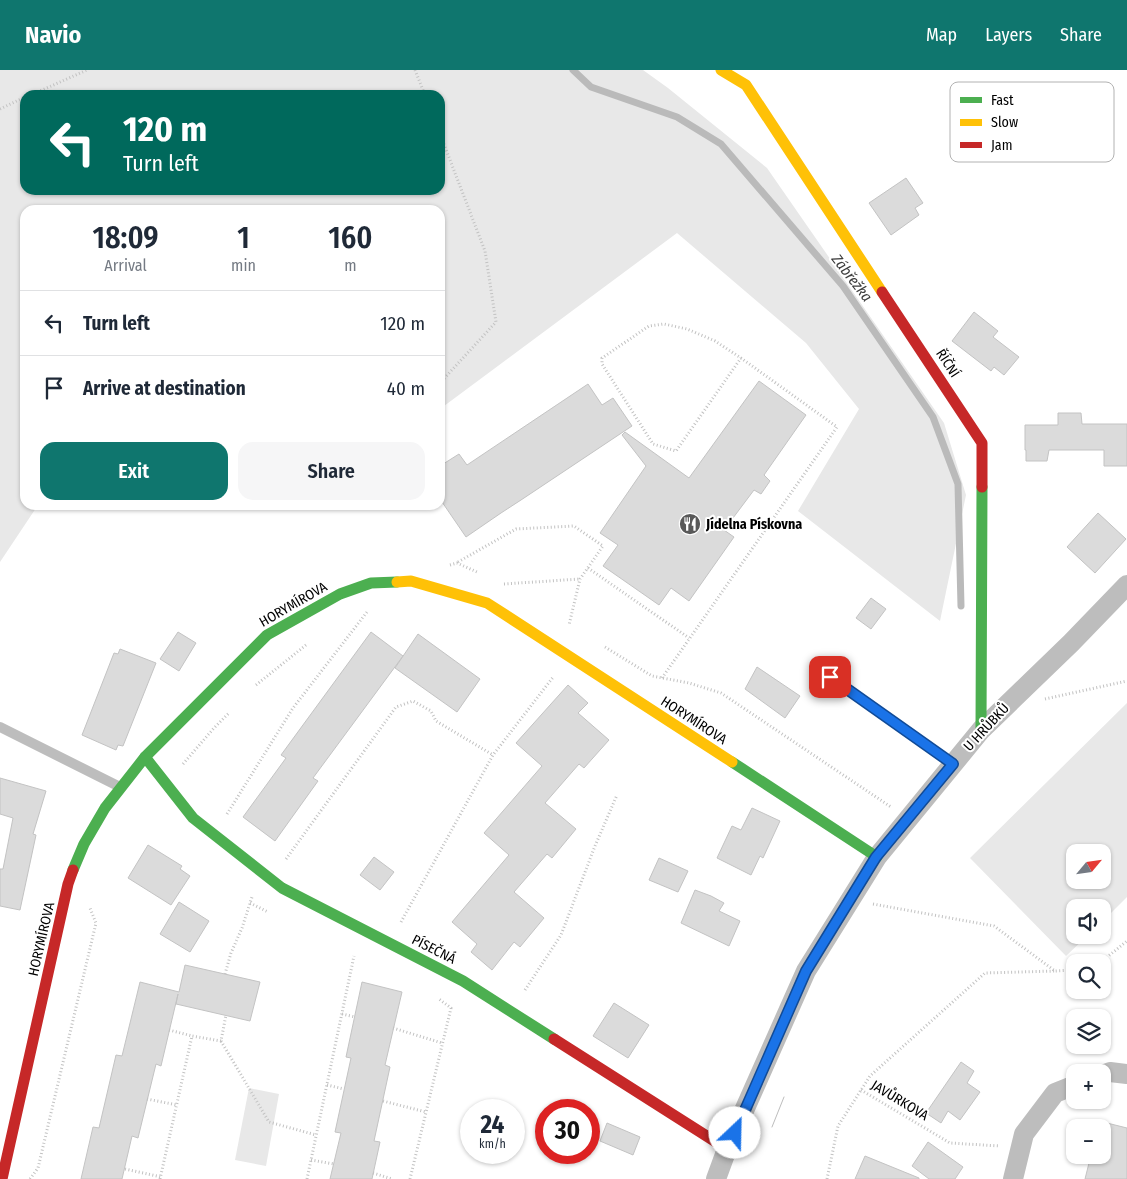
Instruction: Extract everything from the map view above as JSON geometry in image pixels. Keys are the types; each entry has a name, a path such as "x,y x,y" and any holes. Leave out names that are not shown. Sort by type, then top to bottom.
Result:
{"street":[{"name":"ŘÍČNÍ","path":"721,70 746,85 982,443 981,730"},
{"name":"HORYMÍROVA","path":"2,1179 68,884 84,844 105,808 145,757 267,635 340,594 371,583 411,581 486,603 876,857"},
{"name":"U HRŮBKŮ","path":"716,1179 806,971 876,857 981,730 1127,584"},
{"name":"PÍSEČNÁ","path":"145,757 193,818 282,888 463,981 727,1150"},
{"path":"1111,1072 1127,1074"},
{"path":"1013,1179 1024,1134 1054,1093 1066,1088"}],"lane":[{"path":"830,677 953,764"},
{"path":"0,727 121,787"}],"path":[{"path":"41,90 87,70"},
{"path":"415,70 423,90"},
{"path":"0,109 20,100"},
{"path":"445,147 484,251 496,322 445,378"},
{"path":"662,678 837,428 741,358 715,341 688,329 664,324 648,326 602,358 602,364 653,444 676,451 741,358"},
{"path":"448,566 457,563 516,529 574,526 603,546 580,579 570,624 561,620"},
{"path":"457,563 480,573"},
{"path":"588,568 689,638"},
{"path":"504,584 580,579"},
{"path":"496,580 512,589"},
{"path":"226,816 293,708 372,606"},
{"path":"253,687 309,643"},
{"path":"603,645 652,676 689,683 720,692 908,819"},
{"path":"398,926 494,755 555,675"},
{"path":"1026,686 1042,700 1127,681"},
{"path":"285,860 396,707 413,701 431,711 436,722 494,755"},
{"path":"166,783 234,708"},
{"path":"511,1012 561,935 617,795"},
{"path":"225,974 253,894"},
{"path":"850,899 994,926 1055,972"},
{"path":"250,903 276,916"},
{"path":"30,1179 38,1168 96,923 88,905"},
{"path":"1111,954 1127,941"},
{"path":"307,1179 354,956"},
{"path":"861,1090 870,1076 985,973 1066,971"},
{"path":"410,1179 451,1008 436,995"},
{"path":"342,1014 355,1017"},
{"path":"226,1015 221,1041 269,1122 316,1135"},
{"path":"393,1028 442,1043"},
{"path":"169,1030 221,1041"},
{"path":"125,1169 160,1178 192,1036"},
{"path":"327,1085 344,1089"},
{"name":"JAVŮRKOVA","path":"827,1179 838,1126 861,1090 950,1143 1020,1147"},
{"path":"147,1099 177,1105"},
{"path":"383,1101 426,1112"},
{"path":"311,1160 334,1164"},
{"path":"373,1174 392,1179"}],"shaded area":[{"path":"0,70 643,70 767,168 944,423 966,495 940,621 798,511 859,409 806,343 677,233 445,405 445,205 20,205 20,510 35,510 0,562"},
{"path":"1127,703 1127,897 1111,913 1111,899 1066,899 1066,944 1079,944 1066,956 970,858"},
{"path":"249,1088 279,1094 266,1166 235,1160"}],"building":[{"path":"906,178 923,203 915,208 919,215 891,235 869,203"},
{"path":"974,312 998,331 993,337 1019,357 1004,375 994,367 991,371 952,341"},
{"path":"759,381 806,415 764,475 770,481 761,494 754,490 724,530 734,537 689,601 671,588 659,605 603,566 618,545 600,533 646,466 622,435 625,432 689,478"},
{"path":"588,384 602,405 613,398 632,426 466,537 445,506 445,463 459,454 467,465"},
{"path":"1058,413 1081,413 1082,424 1127,424 1127,466 1104,466 1104,450 1049,450 1047,461 1026,461 1025,425 1058,425"},
{"path":"1098,513 1126,539 1095,573 1067,547"},
{"path":"871,598 886,609 871,629 856,618"},
{"path":"178,632 196,643 179,671 160,659"},
{"path":"371,632 403,656 313,778 318,781 275,841 243,817 286,758 281,755"},
{"path":"418,634 480,679 457,712 395,668"},
{"path":"120,649 156,663 123,746 118,745 116,750 82,735 114,653 118,654"},
{"path":"757,667 800,696 785,718 745,689"},
{"path":"568,685 588,703 578,713 609,740 584,768 579,764 545,803 576,829 552,858 547,854 514,892 544,918 520,947 514,942 492,970 471,952 477,944 452,922 509,855 484,833 542,766 516,743"},
{"path":"0,778 46,791 33,834 36,835 20,910 0,906 0,869 3,869 13,818 0,814"},
{"path":"752,808 780,821 763,858 760,856 751,875 717,858 732,826 741,830"},
{"path":"148,845 182,866 180,869 190,876 171,905 128,878"},
{"path":"374,857 394,872 380,890 360,875"},
{"path":"659,858 688,871 678,892 649,880"},
{"path":"695,890 724,903 719,911 740,921 729,946 681,923"},
{"path":"179,902 209,921 190,952 160,934"},
{"path":"185,965 260,982 250,1021 176,1004 178,994 161,1066 156,1064 138,1138 132,1136 122,1179 81,1179 93,1127 99,1128 116,1055 122,1056 140,982 179,992"},
{"path":"362,982 402,992 385,1065 390,1067 374,1141 380,1142 372,1179 330,1179 341,1133 335,1132 351,1058 346,1057"},
{"path":"614,1003 649,1025 628,1058 593,1036"},
{"path":"961,1062 974,1071 967,1083 980,1092 960,1120 948,1111 941,1123 926,1113"},
{"path":"607,1123 640,1137 633,1155 600,1141"},
{"path":"1111,1124 1127,1128 1127,1179 1085,1179 1089,1164 1111,1164"},
{"path":"928,1142 963,1167 955,1179 929,1179 912,1166"},
{"path":"865,1156 919,1178 919,1179 855,1179"}],"waterway":[{"name":"Zábřežka","path":"573,70 591,87 677,117 721,144 843,286 933,417 958,484 961,606"}],"tram line":[{"path":"772,1127 784,1097"}],"traffic: fast":[{"path":"981,730 982,487"},
{"path":"73,870 84,844 105,808 145,757 267,635 340,594 371,583 397,582"},
{"path":"145,757 193,818 282,888 463,981 554,1039"},
{"path":"732,762 877,857"}],"traffic: slow":[{"path":"721,70 746,85 882,292"},
{"path":"397,582 411,581 487,603 732,762"}],"traffic: jam":[{"path":"882,292 982,443 982,487"},
{"path":"2,1179 68,884 73,870"},
{"path":"554,1039 727,1149"}],"place":[{"name":"Jídelna Pískovna","path":"690,524"}],"route":[{"path":"735,1133 806,971 876,857 953,764 830,677"}]}
